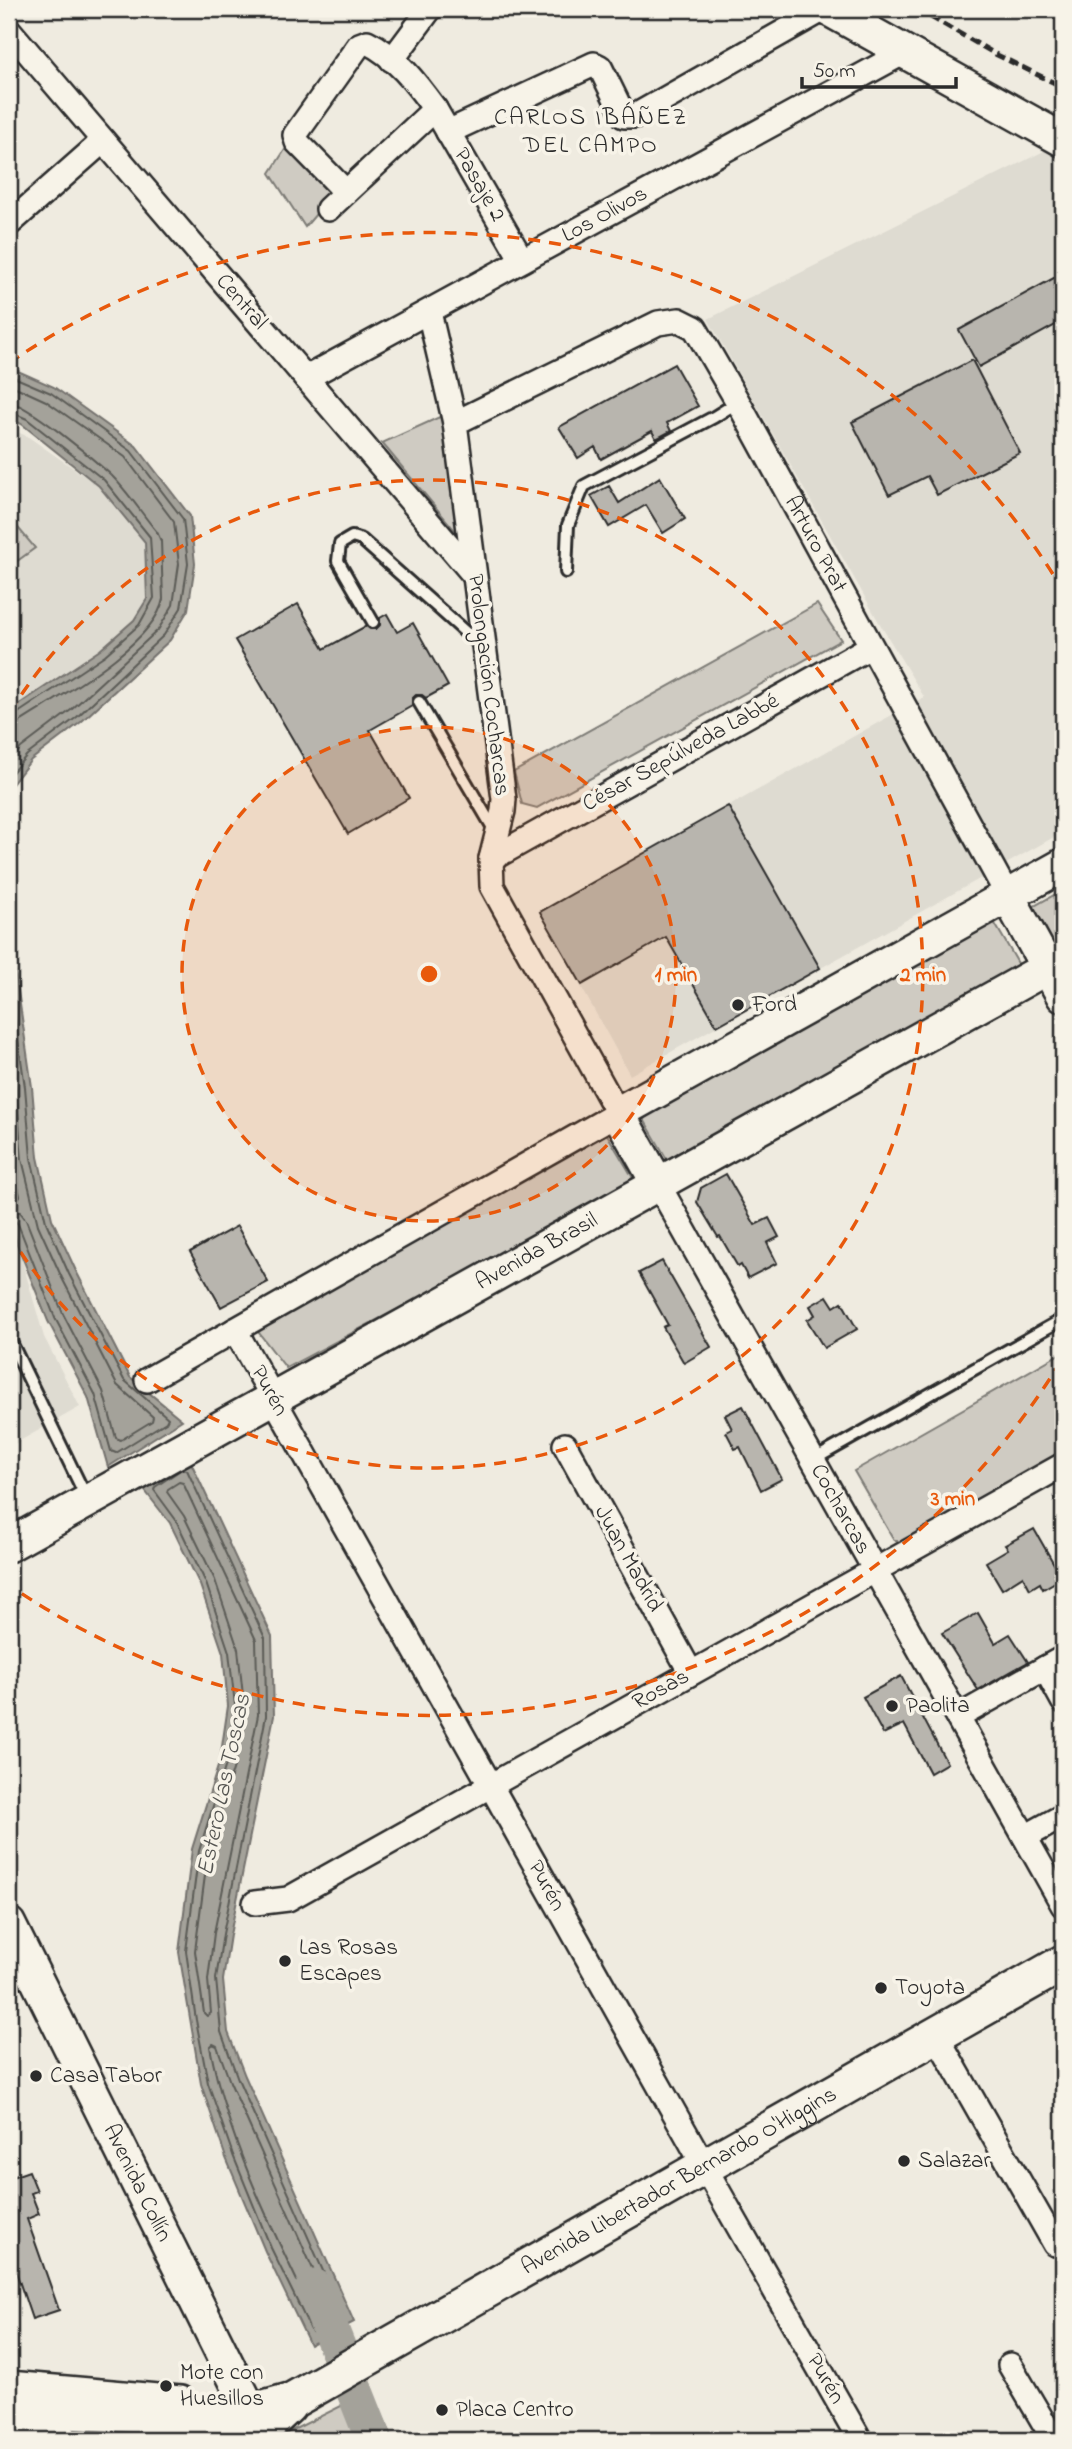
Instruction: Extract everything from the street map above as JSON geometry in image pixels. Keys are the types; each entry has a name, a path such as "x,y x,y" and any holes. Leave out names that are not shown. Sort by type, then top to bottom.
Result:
{"main road":[{"path":"826,9 1063,140"},
{"path":"618,1113 1063,865"},
{"name":"Arturo Prat","path":"1008,896 1055,963 1063,996"},
{"name":"Avenida Brasil","path":"9,1545 1055,963"},
{"name":"Cocharcas","path":"618,1113 658,1184"},
{"name":"Avenida Collín","path":"9,1924 252,2430"},
{"name":"Avenida Libertador Bernardo O'Higgins","path":"252,2430 302,2395 1063,1963"},
{"path":"9,2409 198,2418 252,2430"},
{"path":"9,2438 59,2440"}],"street":[{"path":"393,60 430,9"},
{"path":"448,132 594,64 600,67 624,116 635,116 826,9"},
{"name":"Central","path":"9,30 474,575"},
{"name":"Pasaje 2","path":"345,191 297,142 295,135 359,44 367,42 393,60 435,109 522,260"},
{"name":"Los Olivos","path":"306,378 903,53"},
{"path":"328,209 435,109"},
{"path":"9,224 103,141"},
{"name":"Prolongación Cocharcas","path":"429,312 455,423 504,799 491,859 492,886 618,1113"},
{"name":"Arturo Prat","path":"455,423 658,323 672,319 688,323 695,328 1008,896"},
{"name":"César Sepúlveda Labbé","path":"491,859 870,647"},
{"path":"147,1380 618,1113"},
{"name":"Cocharcas","path":"658,1184 1063,1905"},
{"name":"Purén","path":"235,1330 860,2440"},
{"name":"Juan Madrid","path":"565,1445 691,1673"},
{"name":"Rosas","path":"255,1903 288,1899 1063,1465"},
{"path":"958,1717 1054,1663 1063,1701"},
{"path":"1025,1838 1063,1816"},
{"path":"936,2035 1055,2244"},
{"path":"1010,2364 1054,2440"},
{"path":"9,2383 181,2398 198,2418"}],"lane":[{"path":"566,572 569,525 584,485 738,402"},
{"path":"373,622 338,561 340,544 352,537 362,540 485,649"},
{"path":"419,702 498,836"},
{"path":"813,1460 1063,1320"},
{"path":"9,1338 97,1496"}],"shaded area":[{"path":"288,145 335,192 305,227 270,173"},
{"path":"1048,149 1063,159 1063,832 630,1075 540,912 924,697 708,319"},
{"path":"444,415 457,533 382,443"},
{"path":"9,429 27,436 99,486 145,542 147,599 120,643 9,727"},
{"path":"9,517 35,548 9,567"},
{"path":"817,604 841,640 537,808 522,804 514,772"},
{"path":"1063,890 1063,956 1059,958 1031,908"},
{"path":"994,922 1019,965 668,1161 642,1116"},
{"path":"605,1131 636,1183 286,1368 256,1329"},
{"path":"9,1215 44,1337 80,1407 9,1447"},
{"path":"1063,1352 1063,1454 904,1543 894,1540 854,1471"},
{"path":"371,2391 394,2440 283,2440 281,2436"}],"water":[{"path":"9,367 54,387 136,446 190,516 195,564 188,610 170,640 81,722 31,760 9,788 9,711 100,650 134,620 147,599 145,542 99,486 23,425 9,417"},
{"path":"9,929 32,1087 38,1157 52,1219 130,1377 182,1420 108,1467 88,1397 48,1321 17,1244 9,1215"},
{"path":"188,1456 272,1636 274,1716 223,1980 228,2032 354,2322 310,2345 265,2251 226,2158 201,2084 179,1952 192,1849 220,1760 228,1706 223,1653 200,1585 170,1523 142,1487"}],"building":[{"path":"1063,273 1063,321 979,367 959,330"},
{"path":"972,360 1020,453 937,495 927,476 889,495 852,422"},
{"path":"674,364 698,406 667,423 671,431 656,439 652,431 601,459 595,447 578,458 559,427"},
{"path":"660,477 685,519 663,533 646,505 609,527 591,496 609,486 619,503"},
{"path":"298,604 324,649 366,626 376,629 380,625 380,618 387,614 397,632 413,623 448,686 426,698 416,695 412,699 412,706 370,730 409,798 348,834 235,640"},
{"path":"728,806 820,968 717,1026 666,937 582,985 540,912"},
{"path":"726,1174 755,1225 769,1218 779,1237 767,1243 777,1263 748,1278 741,1265 738,1267 697,1202 701,1188"},
{"path":"237,1226 268,1282 221,1307 190,1252"},
{"path":"662,1261 711,1347 684,1363 663,1327 668,1325 639,1273"},
{"path":"827,1296 834,1307 842,1302 857,1329 824,1348 807,1320 815,1315 810,1306"},
{"path":"743,1406 782,1479 761,1490 740,1447 735,1449 726,1432 732,1429 725,1415"},
{"path":"1034,1529 1062,1578 1043,1589 1040,1583 1030,1589 1023,1576 1002,1589 986,1562 1008,1549 1005,1545"},
{"path":"978,1613 995,1643 1010,1634 1028,1662 978,1690 942,1633"},
{"name":"Paolita","path":"901,1676 947,1763 930,1773 904,1724 883,1734 863,1697"},
{"path":"29,2171 37,2191 31,2193 39,2214 27,2219 59,2310 32,2319 14,2266 9,2267 9,2178"}],"waterway":[{"name":"Estero Las Toscas","path":"314,2288 374,2440"}],"railway":[{"path":"917,9 997,55 1063,87"}],"place":[{"name":"Ford","path":"738,1005"},
{"name":"Paolita","path":"892,1706"},
{"name":"Las Rosas Escapes","path":"285,1961"},
{"name":"Toyota","path":"881,1988"},
{"name":"Casa Tabor","path":"36,2076"},
{"name":"Salazar","path":"904,2161"},
{"name":"Mote con Huesillos","path":"166,2386"},
{"name":"Placa Centro","path":"442,2410"}],"district":[{"name":"CARLOS IBÁÑEZ DEL CAMPO","path":"591,132"}]}
